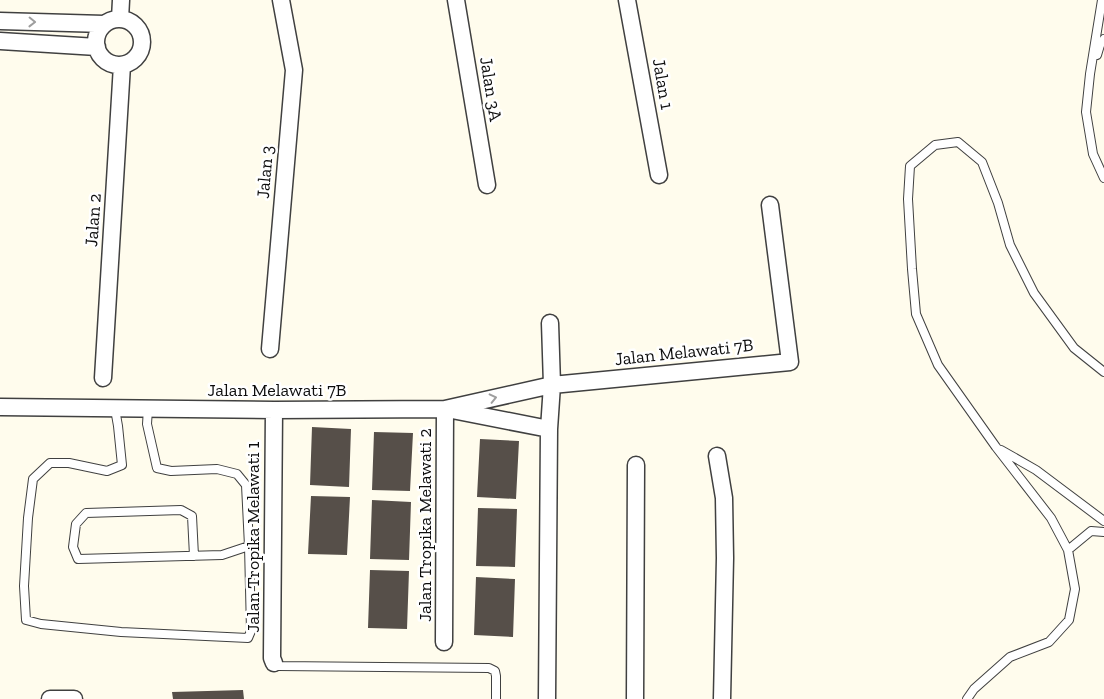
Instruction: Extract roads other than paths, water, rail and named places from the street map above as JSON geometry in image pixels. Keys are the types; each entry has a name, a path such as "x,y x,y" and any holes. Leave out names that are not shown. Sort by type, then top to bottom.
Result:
{"street":[{"path":"120,0 120,19"},
{"name":"Jalan 3","path":"270,349 294,70 281,0"},
{"name":"Jalan 3A","path":"456,0 487,184"},
{"name":"Jalan 1","path":"627,0 659,175"},
{"path":"120,19 127,20 138,28 141,34 142,48 135,59 122,65 109,63 103,59 99,54 96,39 104,24 120,19"},
{"path":"0,21 104,24"},
{"path":"0,41 97,47"},
{"name":"Jalan 2","path":"103,378 122,65"},
{"name":"Jalan Melawati 7B","path":"0,406 115,409 445,409 552,385 790,362 770,205"},
{"path":"546,699 549,429 552,385 550,323"},
{"path":"445,409 549,429"},
{"name":"Jalan Tropika Melawati 2","path":"444,642 445,409"},
{"name":"Jalan Tropika Melawati 1","path":"274,410 272,658 274,663"},
{"path":"717,456 724,498 725,558 722,699"},
{"path":"635,699 636,466"},
{"path":"50,699 74,699"}],"lane":[{"path":"1102,0 1086,112 1093,154 1104,178"},
{"path":"1090,74 1104,39"},
{"path":"967,699 974,689 1010,656 1049,642 1069,620 1075,589 1068,550 1051,518 996,447 938,365 916,314 908,199 910,166 935,145 958,142 982,162 998,202 1010,245 1034,293 1074,348 1104,372"},
{"path":"115,409 122,465 106,471 69,463 50,463 33,480 25,566 26,620 41,624 121,632 248,638 251,631 246,485 237,474 216,469 170,471 157,468 147,424 148,409"},
{"path":"996,447 1036,470 1104,521"},
{"path":"194,556 192,516 181,510 86,513 76,524 73,547 78,559 194,556 222,555 249,546"},
{"path":"1068,550 1091,531 1104,532"},
{"path":"274,663 278,666 489,668 494,671 496,676 496,699"}]}
